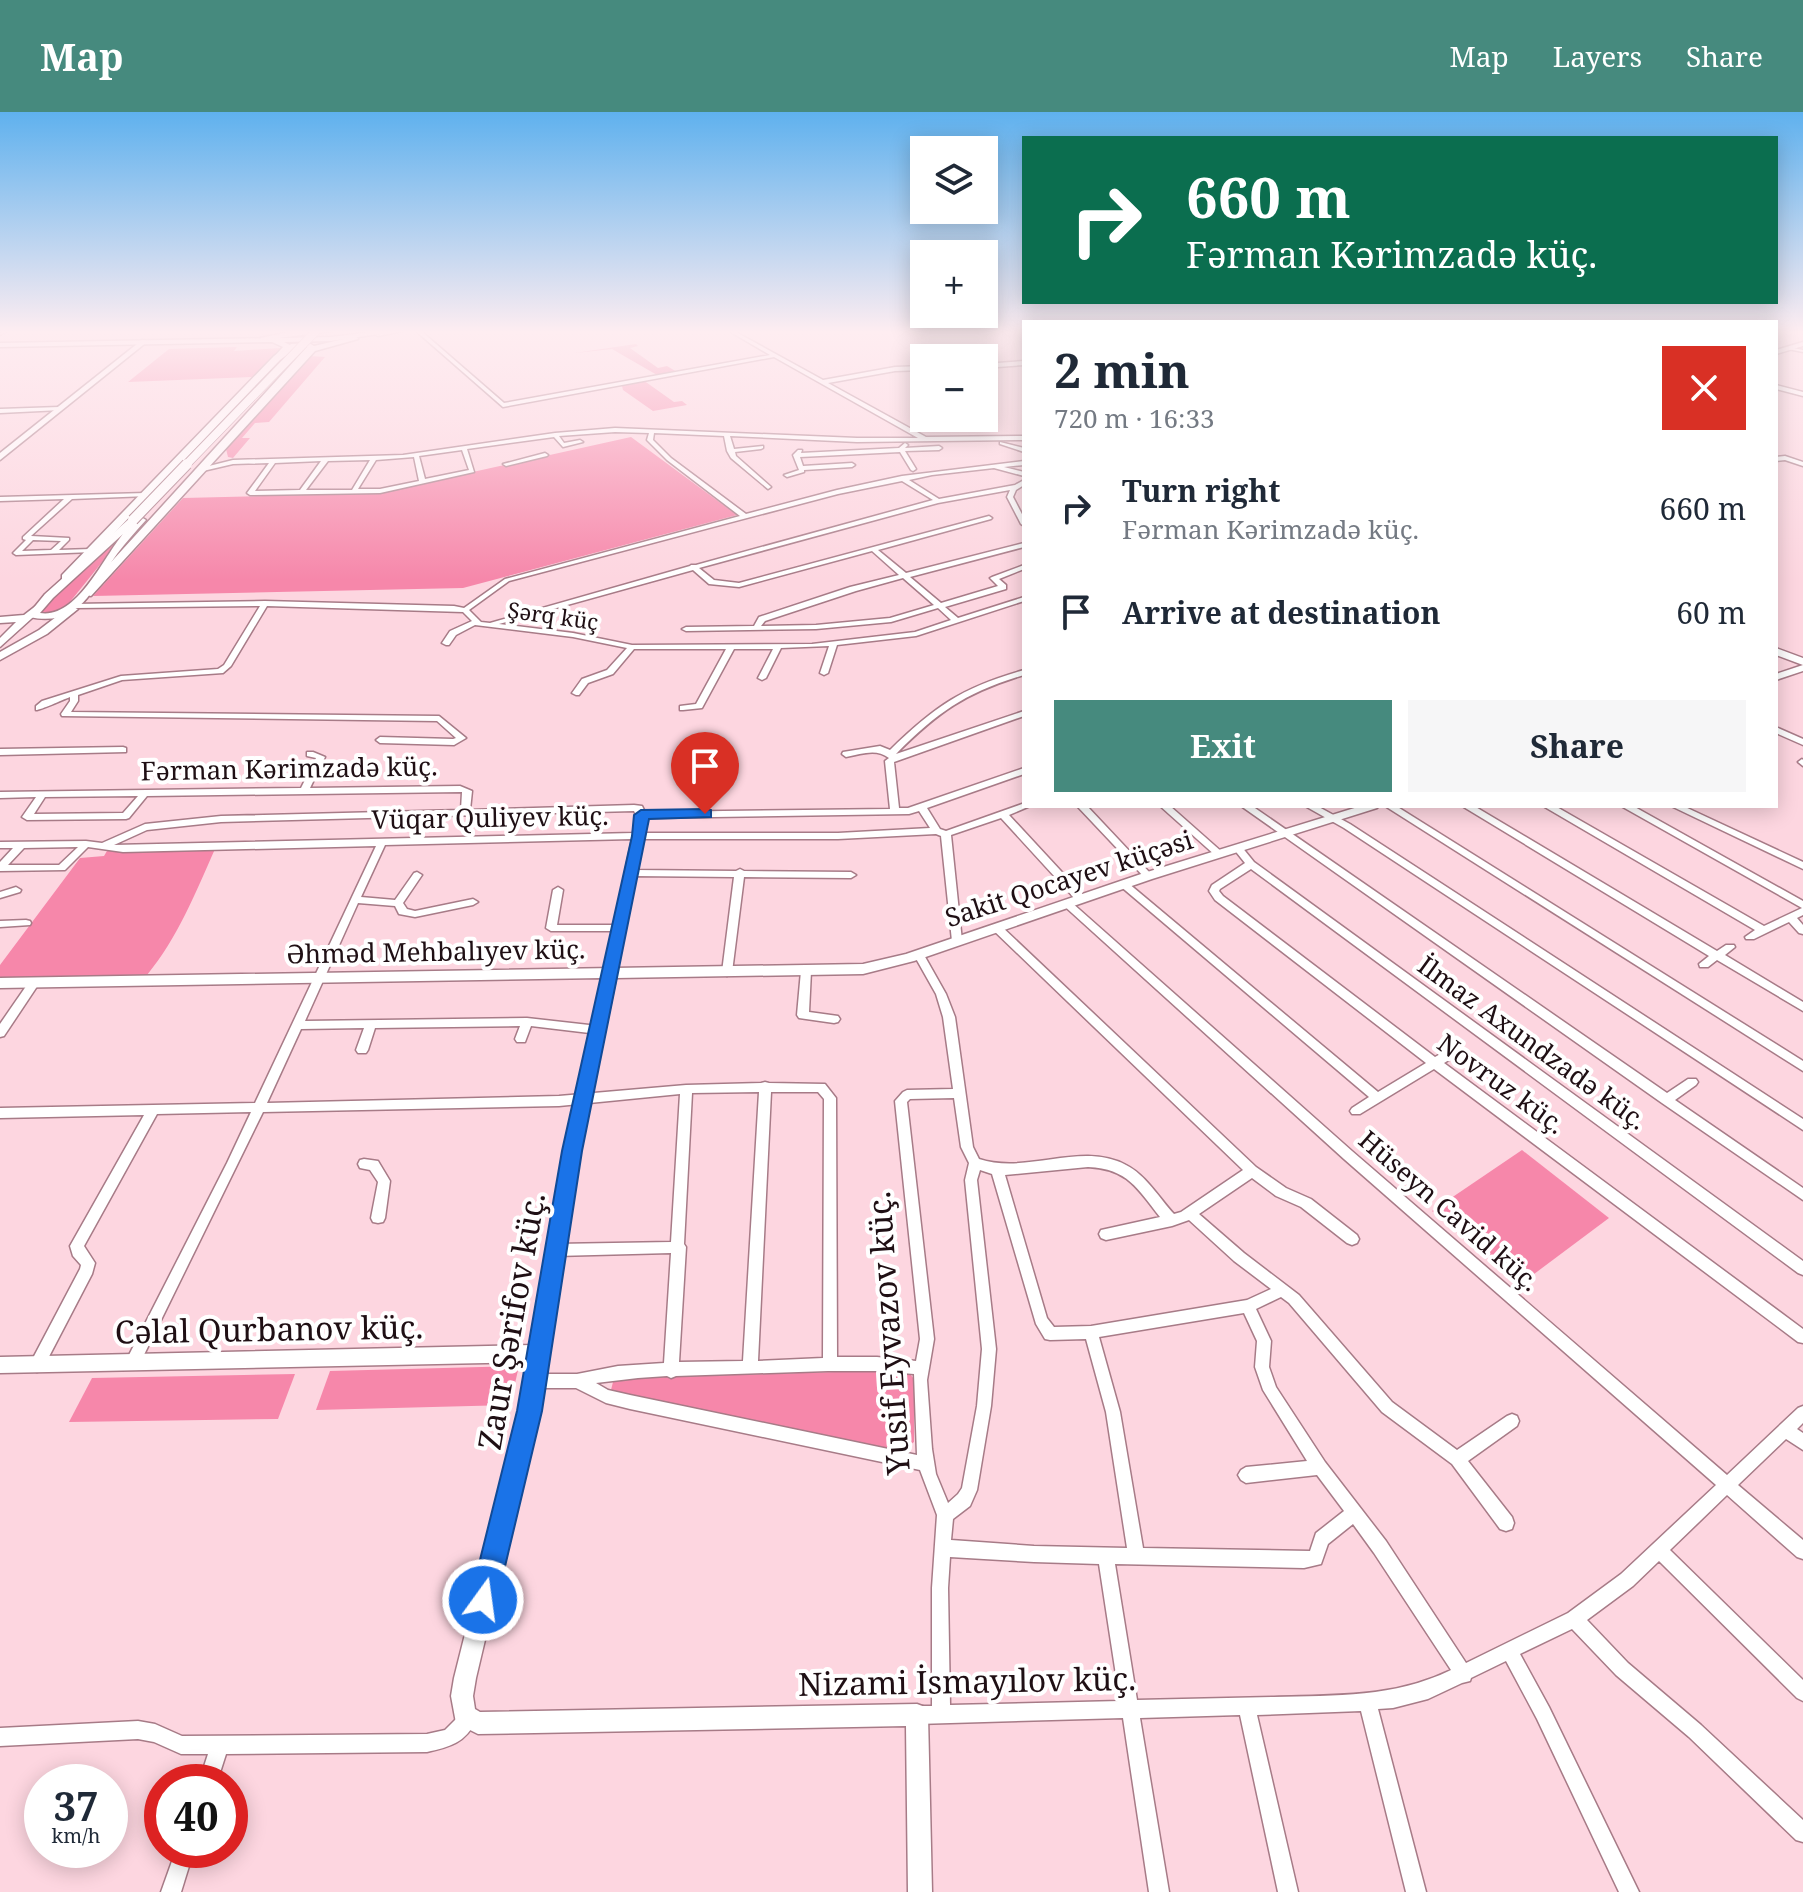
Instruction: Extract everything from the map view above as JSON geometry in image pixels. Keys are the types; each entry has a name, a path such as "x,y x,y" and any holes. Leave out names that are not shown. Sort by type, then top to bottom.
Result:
{"main road":[{"path":"0,457 53,414"},
{"path":"0,644 34,614 225,414"},
{"path":"208,432 227,414"},
{"path":"49,596 137,520 241,414"},
{"path":"0,654 14,649 74,607 248,414"},
{"path":"178,462 176,468 203,466 221,450 251,414"},
{"path":"85,595 137,520"},
{"path":"0,620 34,614 58,616 74,607"}],"street":[{"path":"880,414 929,441"},
{"path":"203,466 233,462 416,455 555,435 652,431 824,440 1022,438"},
{"path":"652,431 650,440 666,457 744,516"},
{"path":"555,435 563,445 580,442"},
{"path":"727,435 730,451 768,487"},
{"path":"796,455 824,440"},
{"path":"974,440 1010,444 1022,449"},
{"path":"514,441 522,460"},
{"path":"901,449 929,441"},
{"path":"796,455 1010,444"},
{"path":"730,451 761,447"},
{"path":"273,461 250,493 380,491 473,470 464,448"},
{"path":"901,449 913,469"},
{"path":"221,450 223,458 233,462"},
{"path":"416,455 422,482"},
{"path":"506,464 545,455"},
{"path":"796,455 801,468"},
{"path":"354,491 374,458"},
{"path":"302,492 326,459"},
{"path":"1780,459 1803,464"},
{"path":"74,607 265,603 465,610 504,580 744,516 902,478 1022,463"},
{"path":"801,468 852,465"},
{"path":"994,466 1022,473"},
{"path":"787,475 800,472 801,468"},
{"path":"902,478 938,501"},
{"path":"490,626 693,566 938,501 1022,483"},
{"path":"1015,487 1010,501 1022,521"},
{"path":"0,499 146,495"},
{"path":"53,552 67,539 25,538 70,497"},
{"path":"693,566 712,582 739,585 989,518"},
{"path":"30,540 16,553 91,551"},
{"path":"756,628 762,619 903,576 1022,546"},
{"path":"872,548 957,621"},
{"path":"686,629 891,620 1003,587 994,578 1022,568"},
{"name":"Şərq küç","path":"465,610 477,623 490,626 530,629 632,647 778,647 833,645 902,637 1022,600"},
{"path":"39,708 121,678 214,673 224,669 265,603"},
{"path":"471,635 477,623"},
{"path":"446,643 453,633 477,623"},
{"path":"519,641 530,629"},
{"path":"824,673 833,645"},
{"path":"576,693 585,681 609,678 632,647"},
{"path":"683,708 699,706 731,647"},
{"path":"762,678 778,647"},
{"path":"1778,652 1803,665"},
{"path":"1778,676 1803,665"},
{"path":"895,811 887,763 910,732 960,694 1022,673"},
{"path":"74,694 74,701 65,714 439,719 462,738 454,742 380,740"},
{"path":"846,754 880,749 892,756 1022,714"},
{"path":"1778,731 1803,742"},
{"path":"0,752 123,750"},
{"path":"305,790 321,757 310,754"},
{"path":"102,847 145,827 187,822 634,808 639,808 641,815 895,811 921,806 1022,772"},
{"name":"Fərman Kərimzadə küç.","path":"0,795 464,790 467,791 465,812"},
{"path":"43,794 27,817 126,816 145,793"},
{"path":"921,806 941,832 957,941"},
{"name":"Vüqar Quliyev küç.","path":"0,845 86,844 139,849 640,836 838,836 941,832 1022,807"},
{"path":"1084,808 1148,876"},
{"path":"1167,808 1219,854"},
{"path":"1249,808 1803,1195"},
{"path":"1313,808 1593,986 1803,1125"},
{"name":"Sakit Qocayev küçəsi","path":"919,955 1148,876 1367,808"},
{"path":"1393,808 1803,1067"},
{"path":"1470,808 1803,1007"},
{"path":"1551,808 1763,930"},
{"path":"1629,808 1803,908 1750,937"},
{"path":"1680,808 1803,866"},
{"path":"1002,813 1081,899"},
{"name":"Zaur Şərifov küç.","path":"467,1720 462,1696 465,1678 535,1381 582,1098 640,836 641,815"},
{"path":"133,1362 259,1107 382,842"},
{"path":"21,845 0,868 62,868 86,844"},
{"name":"İlmaz Axundzadə küç.","path":"1238,848 1251,864 1803,1269"},
{"name":"Novruz küç.","path":"1251,864 1216,887 1214,891 1219,898 1803,1337"},
{"path":"727,972 740,872"},
{"path":"632,873 851,875"},
{"path":"398,903 417,875"},
{"path":"1124,885 1378,1098"},
{"path":"0,895 16,890"},
{"path":"558,890 551,928 620,928"},
{"path":"355,900 398,903"},
{"path":"398,903 403,912 415,914 473,902"},
{"name":"Hüseyn Cavid küç.","path":"1067,904 1803,1551"},
{"path":"1790,917 1803,931"},
{"path":"0,924 26,923"},
{"path":"996,927 1252,1171 1281,1192 1306,1203 1352,1239"},
{"path":"1704,964 1730,947"},
{"path":"919,955 946,1006 967,1147 975,1163 971,1180 989,1330 984,1406 969,1490 964,1500 945,1515"},
{"name":"Əhməd Mehbalıyev küç.","path":"0,983 806,971 863,969 919,955"},
{"path":"806,971 803,1015 834,1019"},
{"path":"0,1033 35,982"},
{"path":"297,1025 527,1022 598,1030"},
{"path":"521,1039 527,1022"},
{"path":"362,1050 371,1024"},
{"path":"1356,1111 1455,1051"},
{"path":"1666,1100 1692,1082"},
{"path":"750,1368 765,1086"},
{"path":"0,1113 559,1101 686,1089 821,1087 830,1098 830,1365"},
{"path":"671,1371 686,1089"},
{"name":"Yusif Eyvazov küç.","path":"941,1714 945,1515 926,1464 922,1368 927,1339 901,1101 907,1095 959,1093"},
{"path":"37,1365 87,1270 88,1263 78,1252 77,1246 153,1110"},
{"path":"975,1163 997,1169 1109,1163 1128,1174 1172,1221"},
{"path":"364,1164 374,1165 384,1181 378,1218"},
{"path":"997,1169 1046,1330 1056,1336 1248,1306 1283,1290"},
{"path":"1106,1234 1172,1221 1191,1214 1252,1171"},
{"path":"1191,1214 1305,1310 1387,1407 1457,1459 1506,1523"},
{"path":"556,1250 679,1247"},
{"path":"1248,1306 1264,1341 1262,1367 1270,1390 1320,1467 1380,1547 1464,1675"},
{"path":"1091,1332 1113,1412 1136,1557"},
{"name":"Cəlal Qurbanov küç.","path":"0,1365 539,1353"},
{"path":"535,1381 577,1381 620,1371 891,1364 922,1368"},
{"path":"577,1381 618,1399 926,1464"},
{"name":"Nizami İsmayılov küç.","path":"467,1720 478,1723 1247,1708 1367,1702 1416,1694 1464,1675 1574,1619 1660,1551 1803,1413"},
{"path":"1457,1459 1512,1421"},
{"path":"1786,1429 1803,1443"},
{"path":"1246,1475 1320,1467"},
{"path":"943,1548 1106,1557 1304,1560 1315,1558 1322,1539 1354,1513"},
{"path":"1660,1551 1803,1692"},
{"path":"1106,1557 1159,1892"},
{"path":"1574,1619 1622,1669 1684,1721 1803,1833"},
{"path":"1510,1652 1629,1892"},
{"path":"1367,1702 1416,1892"},
{"path":"1247,1708 1288,1892"},
{"path":"917,1715 920,1892"},
{"path":"0,1737 138,1730 155,1733 181,1745 439,1742 458,1731 467,1720"},
{"path":"214,1764 220,1746"},
{"path":"171,1892 179,1868"}],"shaded area":[{"path":"257,414 276,414 269,422 255,423 242,438 250,438 233,458 228,457 226,449"},
{"path":"631,437 737,515 463,588 93,596 183,498 378,493"},
{"path":"124,535 61,613 37,613 121,536"},
{"path":"215,849 177,931 147,975 0,978 0,965 80,858 104,856 107,851"},
{"path":"1522,1150 1609,1218 1518,1286 1432,1211"},
{"path":"519,1366 510,1405 316,1410 330,1371"},
{"path":"907,1370 914,1379 914,1442 901,1451 610,1394 614,1378"},
{"path":"295,1374 278,1419 69,1422 92,1378"}],"route":[{"path":"483,1600 530,1411 572,1151 640,836 641,815 705,814"}]}
